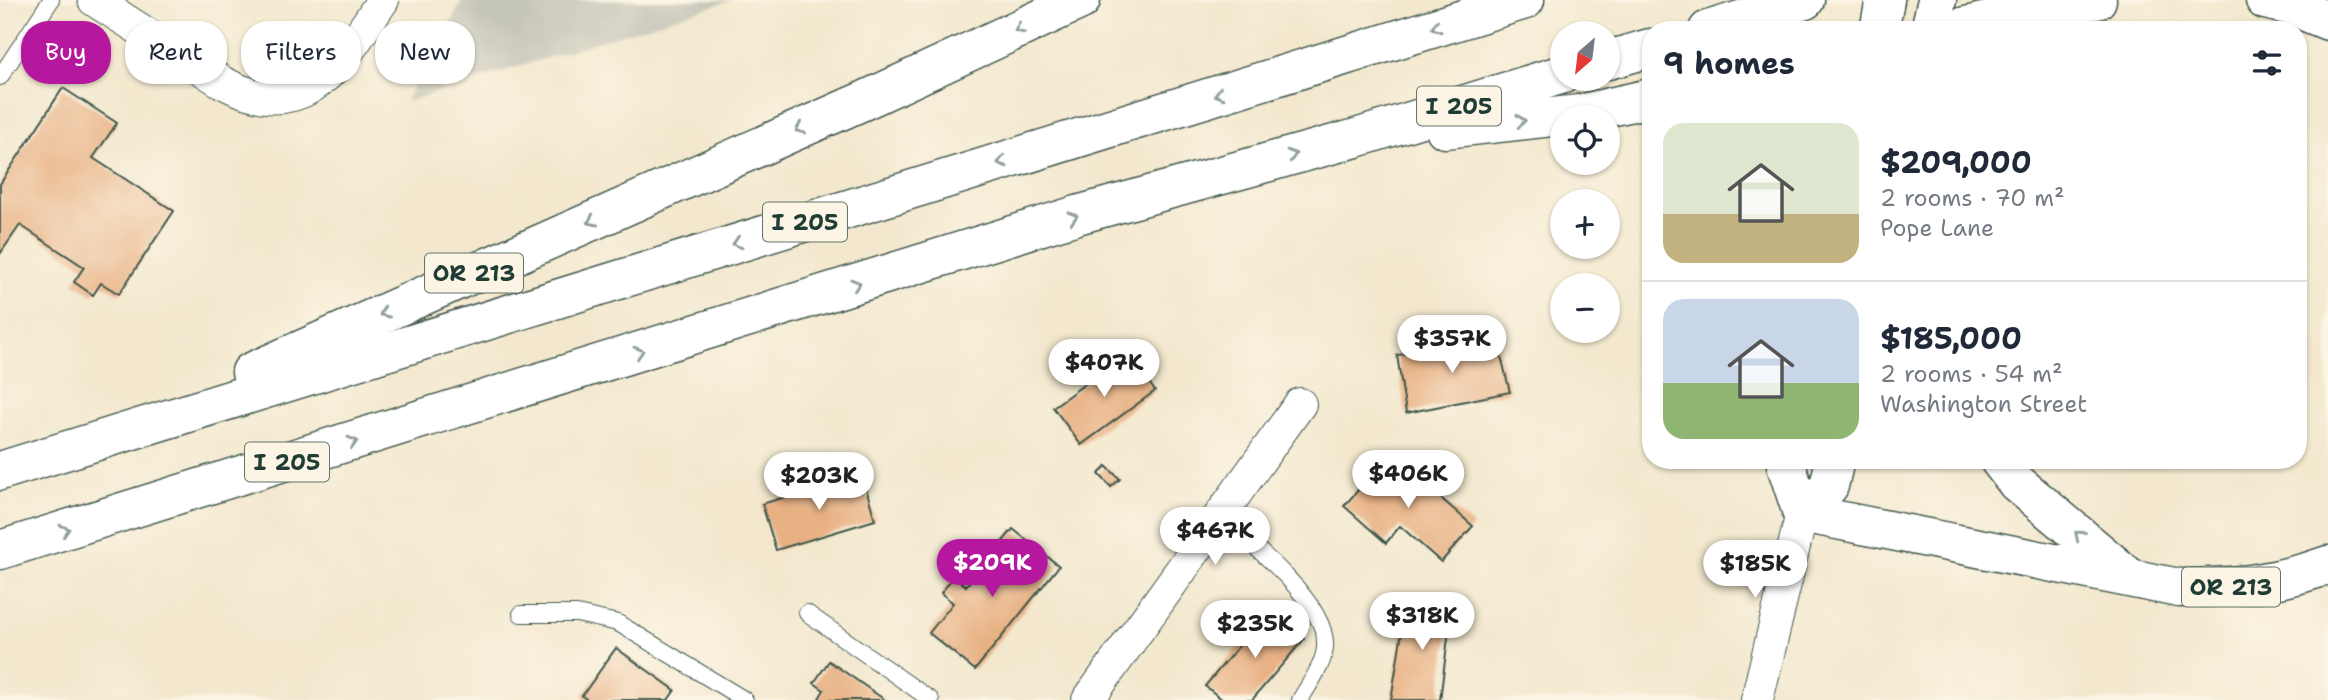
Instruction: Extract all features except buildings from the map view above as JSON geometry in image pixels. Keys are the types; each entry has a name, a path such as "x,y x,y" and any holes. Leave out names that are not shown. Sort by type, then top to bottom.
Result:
{"highway":[{"name":"OR 213","path":"86,445 863,101 1081,0"},
{"name":"I 205","path":"0,471 1525,0"},
{"path":"1737,21 1805,0"},
{"path":"1881,21 1885,0"},
{"path":"1932,21 1937,0"},
{"path":"1987,21 2043,8 2097,0"},
{"path":"2265,0 2291,5 2328,21"},
{"path":"1620,57 1642,50"},
{"name":"I 205","path":"0,550 1077,215 1356,138 1550,78"},
{"path":"1356,138 1579,114 1642,100"},
{"path":"1787,469 1802,513"},
{"path":"1802,513 1829,486 1833,469"},
{"name":"OR 213","path":"2006,469 2017,483 2131,579 2179,588 2242,587 2293,578 2328,565"},
{"path":"1802,513 2131,579"}],"street":[{"path":"94,0 243,94 264,99 287,97 323,80 337,68 383,0"},
{"path":"1088,700 1300,404"},
{"path":"1758,700 1802,513"}],"lane":[{"path":"0,77 51,0"},
{"path":"1219,517 1269,557 1301,594 1324,628 1325,648 1316,672 1300,700"},
{"path":"807,613 931,700"},
{"path":"521,614 577,614 618,623 745,700"}],"shaded area":[{"path":"463,0 732,0 475,80 475,21 451,21"},
{"path":"415,84 463,84 405,102"}]}
